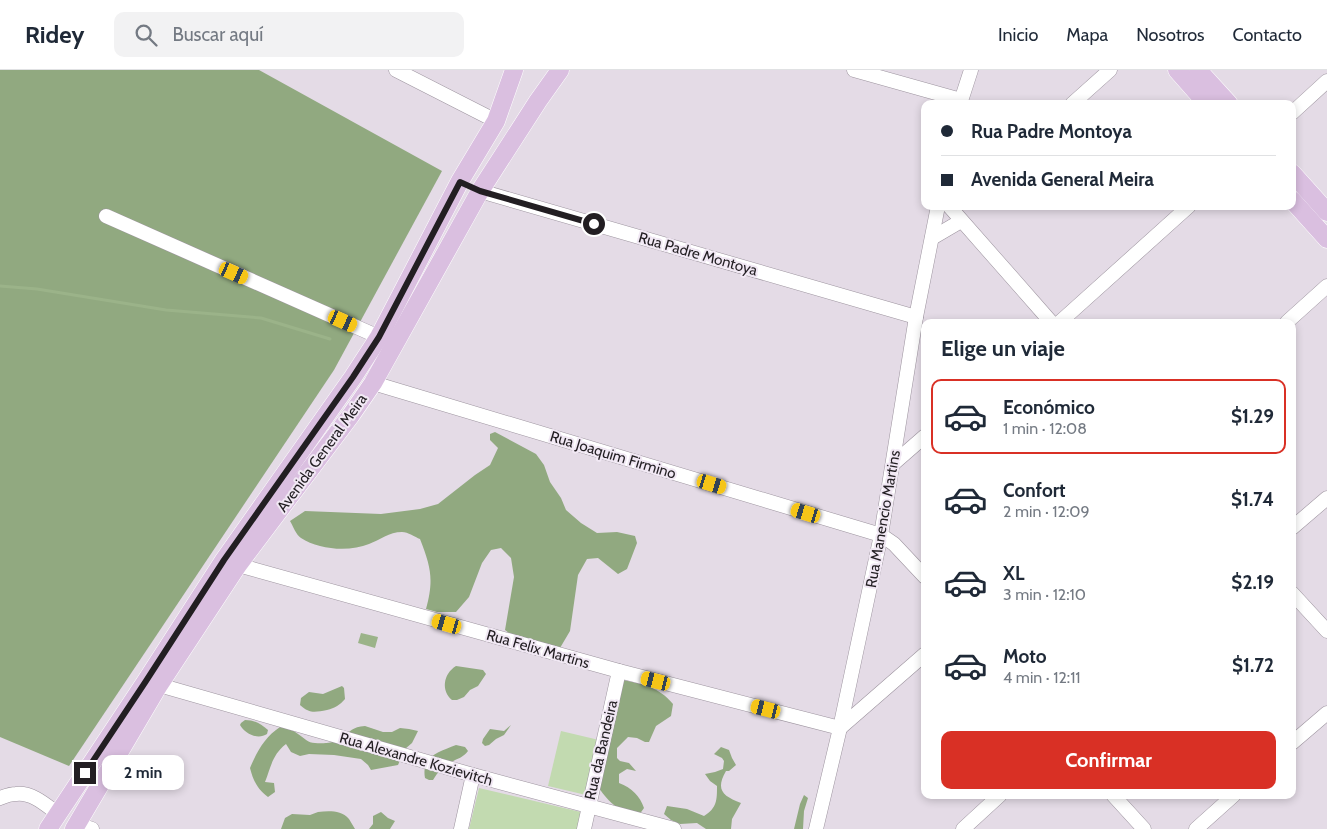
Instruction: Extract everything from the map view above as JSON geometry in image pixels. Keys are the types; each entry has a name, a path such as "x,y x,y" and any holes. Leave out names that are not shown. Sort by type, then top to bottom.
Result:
{"main road":[{"name":"Avenida General Meira","path":"48,829 224,560 379,337 460,182 496,121 514,70"},
{"name":"Avenida General Meira","path":"81,827 159,686 238,565 373,383 480,191 560,70"},
{"path":"1177,70 1203,100"},
{"path":"1198,70 1225,100"},
{"path":"1296,177 1327,212"},
{"path":"460,182 480,191"},
{"path":"1296,204 1327,239"},
{"path":"58,814 81,827"}],"street":[{"path":"396,70 496,121"},
{"path":"854,70 872,72 954,100"},
{"path":"961,100 971,70"},
{"path":"1076,100 1110,70"},
{"path":"1296,109 1327,81"},
{"name":"Rua Padre Montoya","path":"480,191 916,316"},
{"name":"Rua Manencio Martins","path":"816,829 882,535 916,316 932,238 947,210"},
{"path":"952,210 1048,319"},
{"path":"1063,319 1185,210"},
{"path":"106,216 379,337"},
{"path":"932,238 962,221"},
{"path":"1290,319 1327,286"},
{"name":"Rua Joaquim Firmino","path":"373,383 882,535"},
{"path":"894,463 921,439"},
{"path":"1296,525 1327,498"},
{"path":"882,535 894,544 921,573"},
{"name":"Rua Felix Martins","path":"238,565 619,671 840,728"},
{"path":"1296,596 1327,631"},
{"path":"840,728 921,657"},
{"name":"Rua da Bandeira","path":"584,829 619,671"},
{"name":"Rua Alexandre Kozievitch","path":"159,686 473,775 674,829"},
{"path":"1296,739 1327,712"},
{"path":"461,829 473,775"},
{"path":"0,798 16,794 27,795 39,799 58,814"},
{"path":"963,829 996,799"},
{"path":"1117,799 1144,829"},
{"path":"1196,829 1230,799"}],"shaded area":[{"path":"0,70 259,70 442,171 334,370 69,766 0,737"},
{"path":"495,432 536,454 544,465 550,482 561,498 566,510 581,523 597,533 617,532 635,536 637,543 627,569 618,574 598,558 587,559 578,575 570,631 560,648 516,638 505,630 514,577 511,558 501,548 491,550 482,563 469,597 456,612 437,612 426,609 431,581 427,558 420,539 407,533 397,532 361,547 344,549 325,547 299,537 290,521 305,511 381,514 420,509 438,504 490,465 498,448 490,440 490,434"},
{"path":"361,633 378,637 375,648 358,643"},
{"path":"456,666 483,670 486,674 478,686 470,690 464,697 452,700 446,692 445,683 448,673"},
{"path":"623,680 656,690 673,704 671,716 656,726 649,742 628,737 617,748 617,758 620,761 629,763 636,771 627,769 619,774 619,783 632,790 640,800 644,808 639,815 615,806 598,787"},
{"path":"342,686 345,699 335,707 313,712 300,705 301,698 309,692 323,694"},
{"path":"245,720 260,724 268,730 267,734 256,736 248,733 240,725"},
{"path":"511,725 504,735 489,745 485,746 482,743 490,729 504,731"},
{"path":"365,726 383,732 392,732 400,728 418,731 412,743 405,749 398,765 371,770 361,759 334,755 309,754 300,756 291,752 286,744 275,757 265,782 274,783 275,792 268,797 261,791 254,780 250,768 262,745 280,727 292,730 313,743 328,743 341,738 354,728"},
{"path":"561,731 599,740 586,795 548,786"},
{"path":"456,745 465,747 468,751 438,772 433,780 425,778 424,771 429,760 438,753"},
{"path":"721,747 729,750 736,765 729,771 726,771 721,788 725,795 741,803 732,819 731,829 706,829 697,823 680,824 671,820 664,814 667,806 687,809 704,816 712,810 716,800 717,786 705,774 723,769 724,761 714,754"},
{"path":"479,788 585,813 582,829 469,829"},
{"path":"804,795 808,798 804,811 803,829 794,829 800,804"},
{"path":"331,811 342,814 349,819 355,829 281,829 285,818 292,814 310,815"},
{"path":"381,812 395,821 390,829 369,829 373,824 373,816"}],"waterway":[{"path":"0,286 37,289 166,310 261,318 330,339"}],"route":[{"path":"85,773 224,560 379,337 460,182 480,191 594,224"}]}
